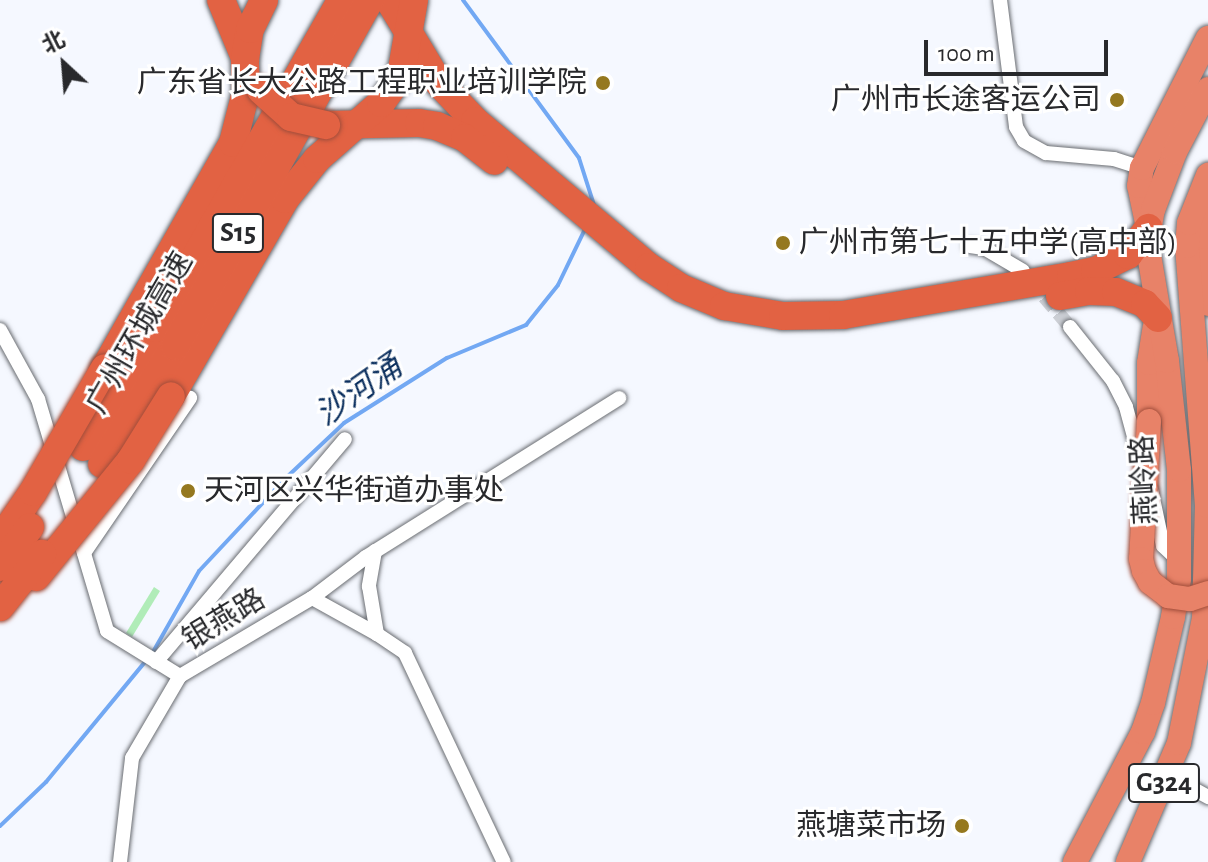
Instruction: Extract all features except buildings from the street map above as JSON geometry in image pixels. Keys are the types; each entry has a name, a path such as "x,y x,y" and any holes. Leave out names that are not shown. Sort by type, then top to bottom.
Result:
{"highway":[{"path":"0,540 54,458 239,128 264,0"},
{"name":"广州环城高速","path":"0,607 47,548 155,328 341,0"},
{"path":"396,0 439,83 475,121 641,261 674,284 707,300 758,314 810,317 940,309 1102,290 1145,304 1158,318 1151,340 1141,559 1150,582 1168,596 1190,599 1208,593"},
{"path":"396,0 403,30 403,61"},
{"path":"396,0 418,26 439,83"},
{"name":"广州环城高速","path":"0,567 93,456 175,346 396,0"},
{"path":"222,3 241,55 284,113 306,123 326,125 363,118 419,123 465,138 590,240 656,288 692,308 747,325 796,331 866,329 1095,271 1128,255 1148,228 1139,186 1142,168 1152,143 1208,38"},
{"path":"1142,168 1135,155 1136,136 1208,20"},
{"path":"0,615 57,553 131,460 285,199 317,159 391,91 403,61 409,29"},
{"name":"燕岭路","path":"1075,862 1131,761 1153,703 1167,650 1179,561 1178,458 1167,361 1149,271 1148,228 1184,131 1208,89"},
{"path":"317,159 361,135 419,123"},
{"name":"燕岭路","path":"1128,862 1168,775 1190,700 1204,618 1208,536 1187,246 1189,223 1208,175"},
{"path":"1208,212 1205,260 1208,304"},
{"path":"1190,700 1208,670"}],"street":[{"path":"1000,0 1016,127 1024,141 1046,153 1114,159 1142,168"},
{"path":"970,246 984,248 1023,271"},
{"path":"1070,327 1113,381 1126,407 1155,498 1163,546 1179,561"},
{"name":"银燕路","path":"0,330 38,399 107,631 180,676 312,598 377,634 405,653 504,862"},
{"path":"84,553 190,398"},
{"path":"312,598 375,551 619,398"},
{"path":"156,662 345,439"},
{"path":"375,551 369,586 377,634"},
{"path":"120,862 132,758 180,676"},
{"path":"1168,775 1208,797"}],"green space":[{"path":"154,587 160,591 132,637 126,633"}],"waterway":[{"name":"沙河涌","path":"463,0 579,158 595,208"},
{"name":"沙河涌","path":"0,826 46,782 153,652 199,571 288,476 344,423 447,358 526,325 558,285 586,227"}],"tunnel":[{"path":"1031,281 1070,327"}],"place":[{"name":"广东省长大公路工程职业培训学院","path":"603,83"},
{"name":"广州市长途客运公司","path":"1117,100"},
{"name":"广州市第七十五中学(高中部)","path":"783,243"},
{"name":"天河区兴华街道办事处","path":"188,491"},
{"name":"燕塘菜市场","path":"962,826"}]}
